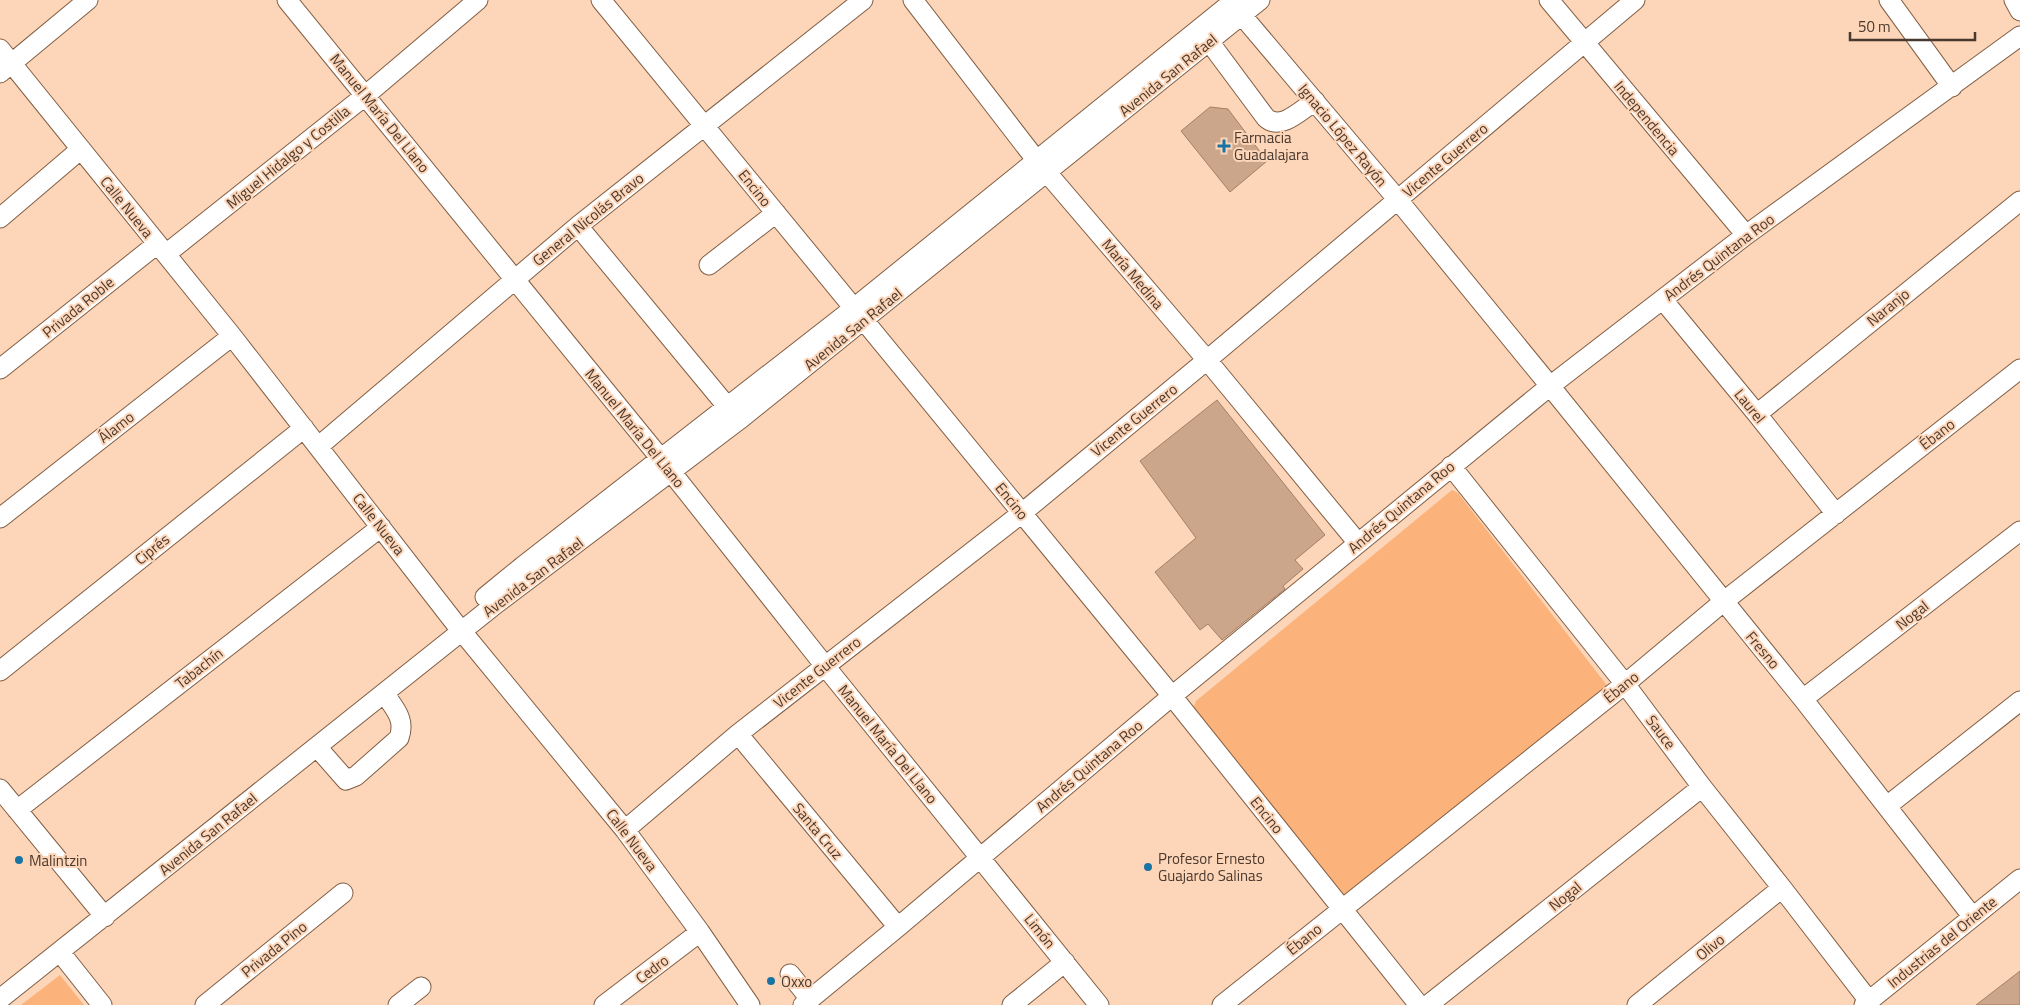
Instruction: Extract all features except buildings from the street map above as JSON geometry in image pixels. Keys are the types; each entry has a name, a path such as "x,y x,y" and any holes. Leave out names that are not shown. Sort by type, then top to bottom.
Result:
{"street":[{"path":"4,62 88,0"},
{"name":"Manuel María Del Llano","path":"287,0 667,466 825,666 981,857"},
{"name":"Miguel Hidalgo y Costilla","path":"161,249 366,95 478,0"},
{"name":"Encino","path":"601,0 1172,696 1419,1005"},
{"name":"General Nicolás Bravo","path":"319,446 578,226 863,0"},
{"name":"María Medina","path":"913,0 1042,166 1207,360 1358,543"},
{"name":"Avenida San Rafael","path":"0,998 105,917 438,650 459,627 859,314 1204,35 1235,4 1260,0"},
{"name":"Independencia","path":"1549,0 1746,235"},
{"name":"Vicente Guerrero","path":"625,830 738,734 1022,512 1207,360 1635,0"},
{"path":"1889,0 1952,87"},
{"path":"2014,0 2020,11"},
{"name":"Ignacio López Rayón","path":"1235,4 1550,386"},
{"path":"1204,35 1266,118 1271,122 1283,122 1315,101"},
{"name":"Andrés Quintana Roo","path":"806,1002 1172,696 1550,386 1746,235 2020,36"},
{"name":"Calle Nueva","path":"4,62 80,149 232,336 459,627 625,830 700,932 750,1005"},
{"path":"0,218 80,149"},
{"name":"Naranjo","path":"1757,414 2020,201"},
{"path":"709,265 776,213"},
{"path":"578,226 733,414"},
{"name":"Privada Roble","path":"0,369 161,249"},
{"name":"Laurel","path":"1663,300 1836,514"},
{"name":"Álamo","path":"0,518 232,336"},
{"name":"Ébano","path":"1222,1005 1625,684 1723,602 2020,369"},
{"name":"Fresno","path":"1550,386 1803,699 1972,916"},
{"name":"Ciprés","path":"0,671 304,428"},
{"name":"Sauce","path":"1451,466 1625,684 1702,787 1782,888 1866,1003"},
{"name":"Tabachín","path":"17,810 381,527"},
{"name":"Nogal","path":"1803,699 2020,531"},
{"path":"317,747 346,780 356,776 399,738 402,730 402,721 384,693"},
{"path":"1887,806 2020,701"},
{"name":"Santa Cruz","path":"738,734 898,927"},
{"name":"Nogal","path":"1428,1005 1702,787"},
{"path":"0,789 105,917"},
{"name":"Limón","path":"981,857 1100,1005"},
{"name":"Industrias del Oriente","path":"1866,1003 2020,879"},
{"name":"Olivo","path":"1638,1005 1782,888"},
{"name":"Privada Pino","path":"205,1005 342,893"},
{"name":"Cedro","path":"604,1005 700,932"},
{"path":"60,952 102,1005"},
{"path":"1012,1005 1065,962"},
{"path":"790,974 806,1002"},
{"path":"398,1005 421,987"}],"shaded area":[{"path":"1452,490 1458,493 1609,688 1345,897 1193,709 1196,701"},
{"path":"60,975 84,1005 21,1005"}],"place":[{"name":"Farmacia Guadalajara","path":"1224,146"},
{"name":"Malintzin","path":"19,860"},
{"name":"Profesor Ernesto Guajardo Salinas","path":"1148,867"},
{"name":"Oxxo","path":"771,981"}]}
